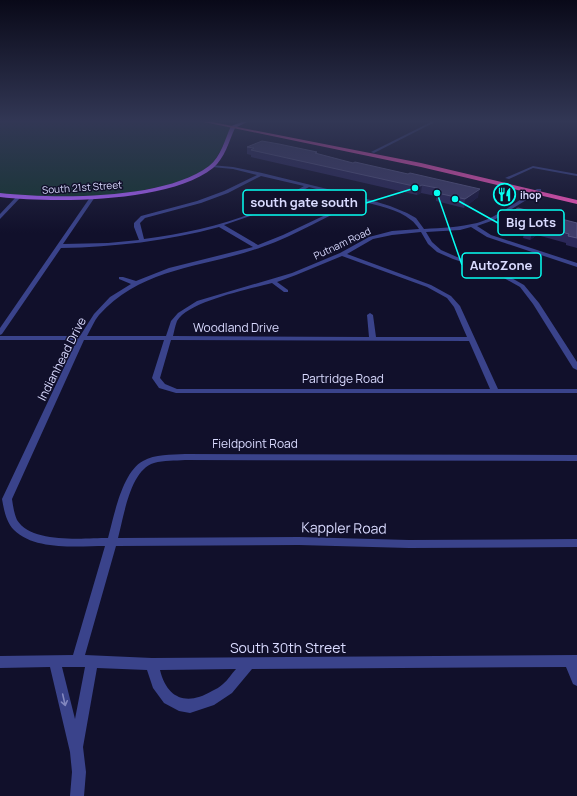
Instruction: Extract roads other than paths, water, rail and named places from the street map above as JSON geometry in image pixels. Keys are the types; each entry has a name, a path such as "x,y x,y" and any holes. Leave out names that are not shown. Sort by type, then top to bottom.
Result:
{"highway":[{"path":"395,159 537,191"},
{"path":"402,159 577,201"}],"main road":[{"path":"212,166 217,159"},
{"name":"South 21st Street","path":"0,195 18,198 53,199 93,197 134,192 185,180 212,166"}],"street":[{"path":"212,166 233,168 262,174 362,199 406,214 414,219 430,243 439,251 497,272 522,286 536,303 577,368"},
{"path":"507,178 533,167 577,175"},
{"path":"142,241 137,223 144,217 199,202 226,192 262,174"},
{"path":"60,246 98,245 142,241 220,226 250,216 308,186"},
{"name":"Putnam Road","path":"169,338 174,321 180,314 189,307 210,298 273,282 342,254 371,238 392,234 473,226 492,219 537,191"},
{"path":"0,333 93,197"},
{"path":"0,216 18,198"},
{"name":"Indianhead Drive","path":"111,543 39,540 26,535 15,525 8,513 7,499 82,338 96,315 120,292 135,284 176,268 258,247 298,230 362,199"},
{"path":"220,226 258,247"},
{"path":"473,226 489,236 554,256 577,265"},
{"path":"342,254 429,286 443,293 457,306 495,391"},
{"path":"121,278 135,284"},
{"path":"273,282 286,291"},
{"path":"370,315 373,338"},
{"name":"Woodland Drive","path":"0,338 472,339"},
{"name":"Partridge Road","path":"169,338 156,378 160,384 173,390 577,391"},
{"name":"Fieldpoint Road","path":"76,661 129,482 135,470 144,463 154,459 185,457 577,458"},
{"name":"Kappler Road","path":"111,543 300,541 409,544 577,543"},
{"name":"South 30th Street","path":"0,662 76,661 152,664 248,664 573,661"},
{"path":"573,661 577,680"},
{"path":"55,662 64,704 77,746 80,767 77,796"},
{"path":"77,746 92,662"},
{"path":"152,664 157,684 165,693 179,704 190,706 209,700 227,689 248,664"}],"place":[{"name":"south gate south","path":"415,188"},
{"name":"AutoZone","path":"437,193"},
{"name":"ihop","path":"504,195"},
{"name":"Big Lots","path":"455,199"}]}
